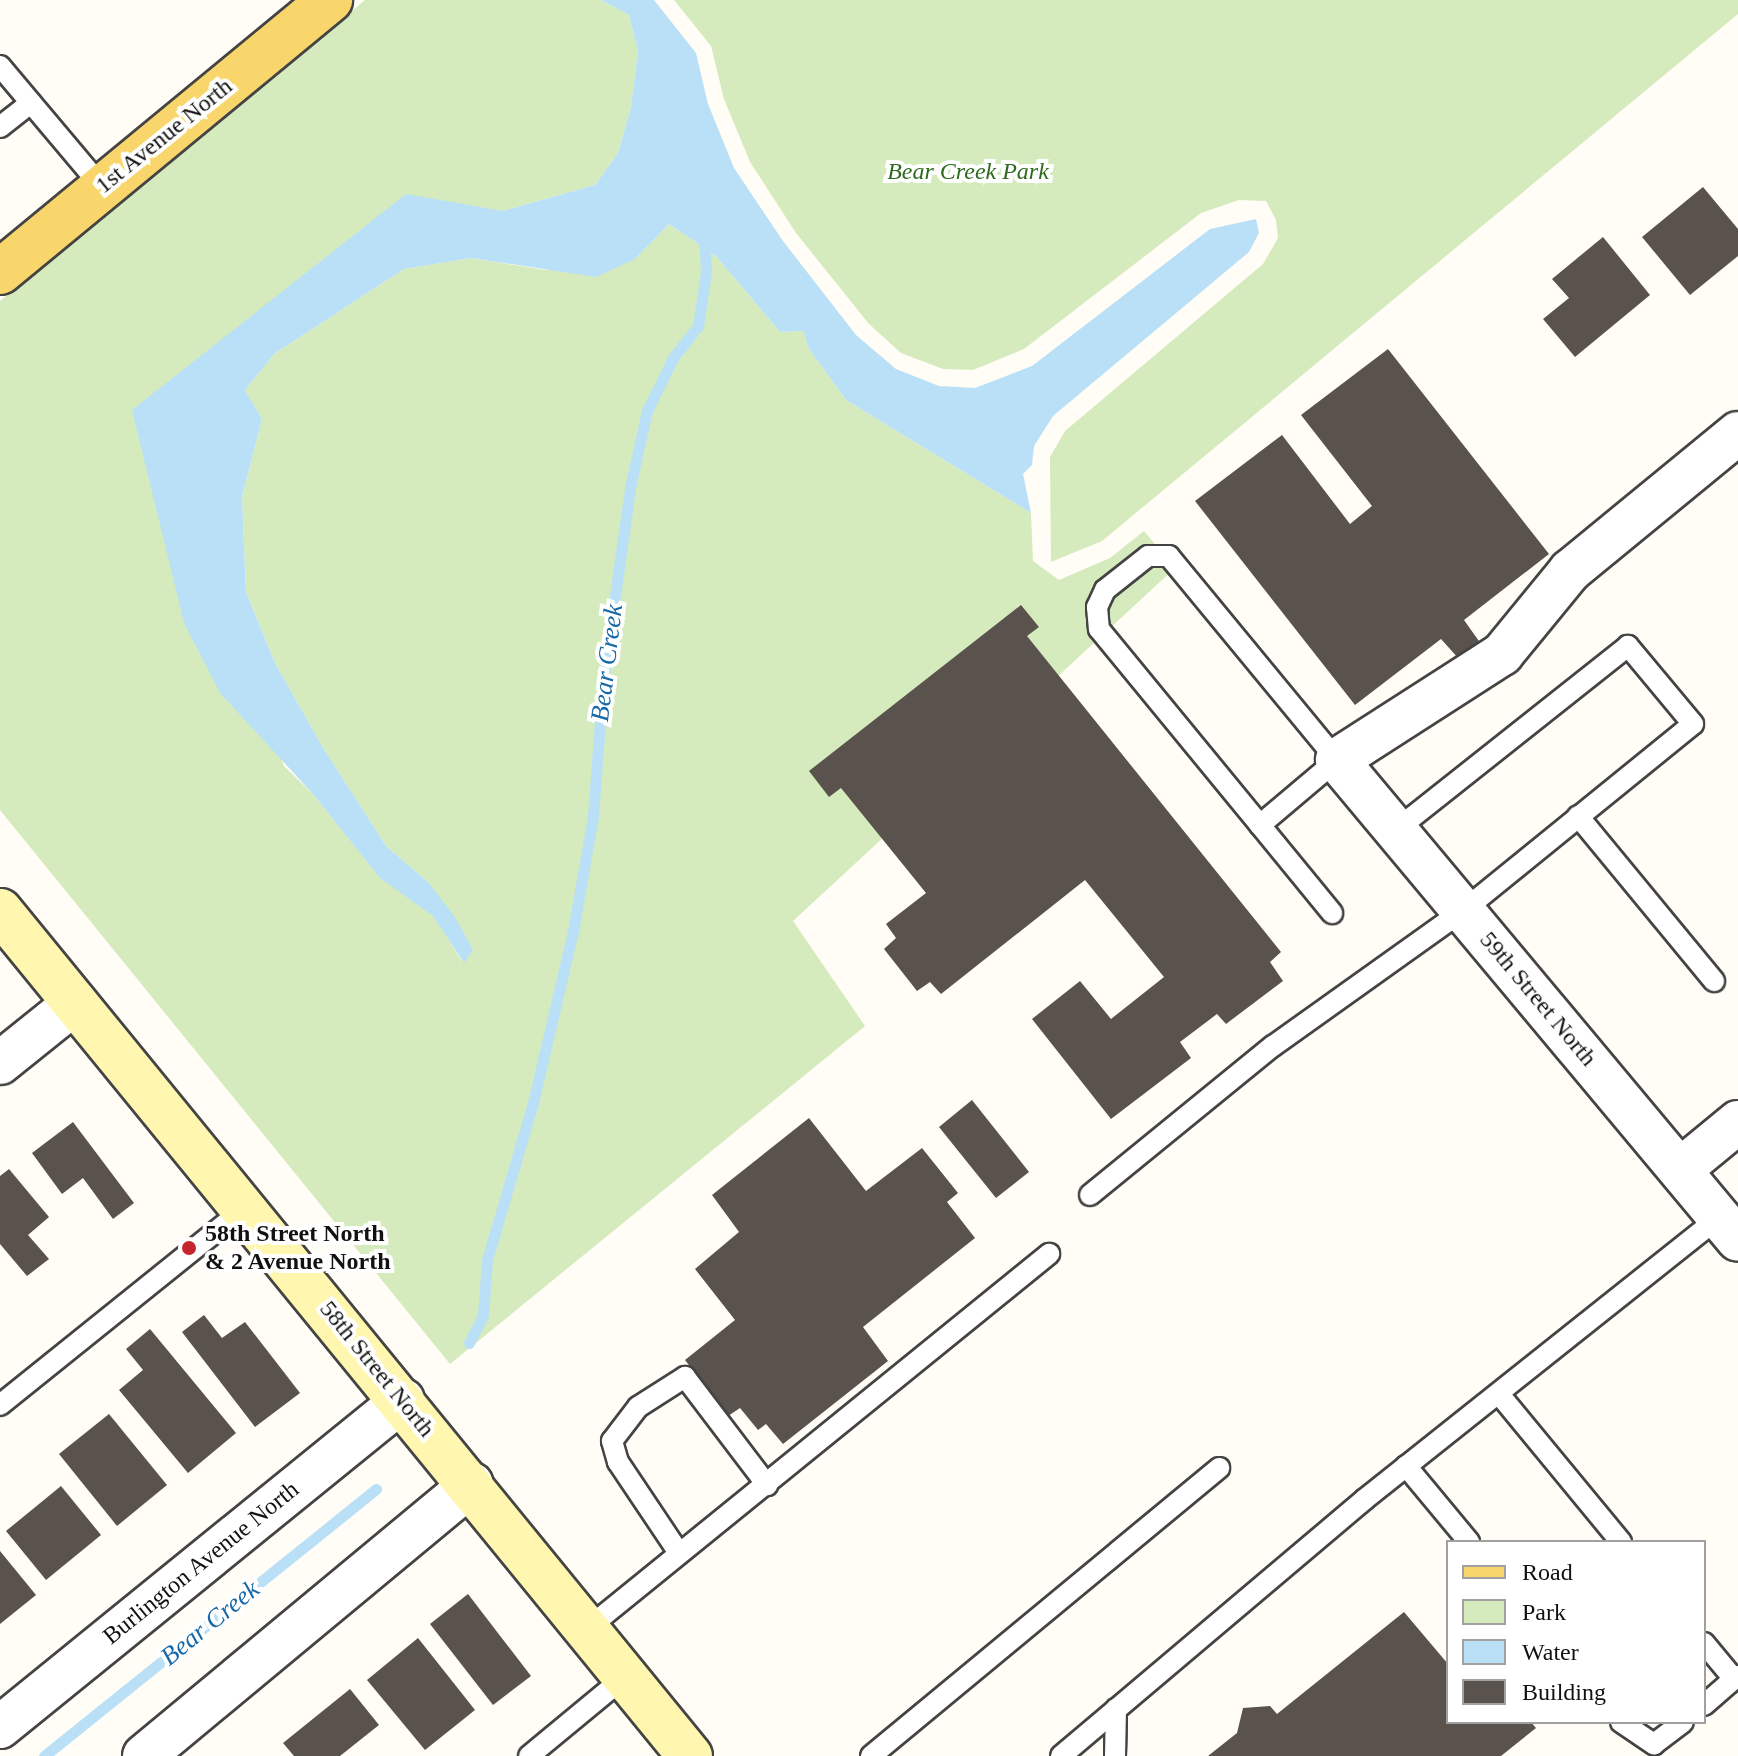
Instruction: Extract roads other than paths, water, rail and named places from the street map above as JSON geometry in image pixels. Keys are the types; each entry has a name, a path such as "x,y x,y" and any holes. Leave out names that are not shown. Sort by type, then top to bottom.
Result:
{"main road":[{"name":"1st Avenue North","path":"0,272 330,0"}],"street":[{"path":"1337,760 1502,654 1570,571 1738,433"},
{"name":"59th Street North","path":"1337,760 1729,1228"},
{"name":"58th Street North","path":"0,911 472,1484 690,1756"},
{"path":"0,1063 76,1002"},
{"path":"1681,1169 1738,1122"},
{"name":"Burlington Avenue North","path":"0,1727 403,1400"},
{"path":"144,1756 472,1484"}],"lane":[{"path":"0,66 102,187"},
{"path":"0,127 31,103"},
{"path":"1260,825 1337,760 1169,556 1148,556 1123,571 1097,607 1099,629 1332,913"},
{"path":"1090,1195 1273,1046 1464,910 1693,724 1628,646 1396,830"},
{"path":"1578,816 1714,981"},
{"path":"0,1405 245,1208"},
{"path":"1061,1756 1406,1466 1499,1394 1729,1228"},
{"path":"588,1628 1049,1254"},
{"path":"679,1553 618,1462 612,1441 638,1407 685,1377 767,1485"},
{"path":"1499,1394 1619,1540"},
{"path":"1406,1466 1467,1540"},
{"path":"871,1756 1219,1468"},
{"path":"1706,1645 1736,1678 1706,1703"},
{"path":"529,1756 627,1675"},
{"path":"1115,1756 1116,1709"},
{"path":"1624,1724 1654,1744 1680,1724"}],"water":[{"path":"601,0 654,0 696,53 708,104 734,168 783,241 856,335 896,369 939,386 975,388 1032,366 1210,229 1256,219 1259,233 1249,252 1053,416 1034,446 1032,465 1023,474 1031,513 846,400 809,349 803,331 780,332 716,256 669,224 635,259 596,277 471,258 404,269 274,354 245,390 262,419 242,497 246,592 275,663 322,746 386,846 428,882 455,917 473,950 464,963 433,916 380,878 312,793 220,693 184,623 132,410 406,194 503,211 595,185 618,153 631,107 638,51 629,15"}],"waterway":[{"name":"Bear Creek","path":"469,1343 483,1315 487,1260 533,1103 573,931 593,816 603,681 630,488 647,411 673,358 698,326 706,272 704,235"},
{"name":"Bear Creek","path":"44,1756 376,1489"}],"place":[{"name":"58th Street North & 2 Avenue North","path":"189,1248"}],"park label":[{"name":"Bear Creek Park","path":"968,172"}]}
